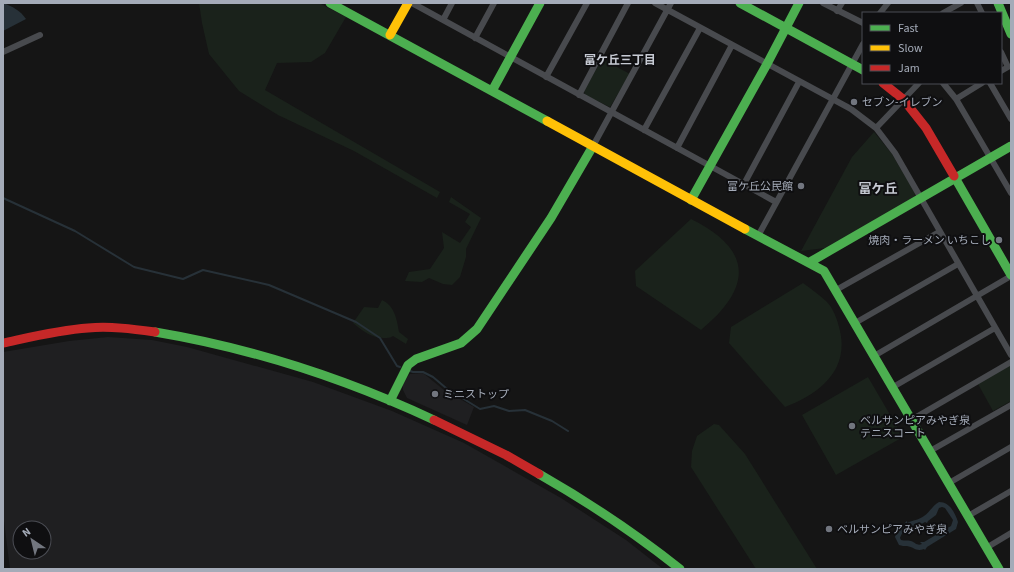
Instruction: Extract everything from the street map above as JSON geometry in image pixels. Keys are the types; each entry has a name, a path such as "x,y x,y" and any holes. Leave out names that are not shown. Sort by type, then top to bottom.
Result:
{"street":[{"path":"330,3 758,236 810,262 824,271 999,569"},
{"path":"390,35 408,3"},
{"path":"412,3 776,202"},
{"path":"443,20 452,3"},
{"path":"475,38 494,3"},
{"path":"492,91 540,3"},
{"path":"546,77 586,3"},
{"path":"579,95 628,3"},
{"path":"655,3 851,109 876,128 895,154 1011,355"},
{"path":"390,401 408,365 416,359 461,343 477,329 494,305 551,218 612,113 671,3"},
{"path":"740,3 862,69"},
{"path":"692,200 799,3"},
{"path":"823,3 862,24"},
{"path":"837,11 842,3"},
{"path":"881,12 888,3"},
{"path":"946,12 961,3"},
{"path":"977,3 982,12"},
{"path":"1002,12 1011,33"},
{"path":"644,130 700,28"},
{"path":"3,52 40,35"},
{"path":"677,148 732,45"},
{"path":"758,236 862,46"},
{"path":"1002,54 1008,67 1002,71"},
{"path":"744,184 799,82"},
{"path":"874,356 1011,275 926,128 903,99 885,84"},
{"path":"876,128 918,84"},
{"path":"943,84 956,99 1011,193"},
{"path":"956,99 980,84"},
{"path":"991,84 1011,119"},
{"path":"810,262 1011,146"},
{"path":"836,290 939,232"},
{"path":"855,323 958,264"},
{"path":"3,343 85,328 123,328 147,330 180,336 247,352 315,373 390,401 505,454 557,484 627,530 680,569"},
{"path":"893,387 995,328"},
{"path":"911,420 1011,362"},
{"path":"930,451 1011,404"},
{"path":"949,483 1011,447"},
{"path":"968,516 1011,491"},
{"path":"986,548 1011,533"}],"shaded area":[{"path":"3,3 16,9 26,19 3,31"},
{"path":"199,3 319,3 346,17 325,53 311,62 277,63 265,90 440,192 437,198 354,151 278,115 239,91 209,54"},
{"path":"602,59 630,74 610,107 585,95 584,91"},
{"path":"874,132 892,154 915,193 914,198 825,248 801,251 852,157"},
{"path":"451,197 481,218 466,249 466,257 460,277 452,285 443,284 429,278 422,282 405,281 409,272 430,269 444,248 442,232 460,243 471,227 465,222 470,214 449,202"},
{"path":"691,219 712,231 726,244 735,257 739,270 737,285 730,299 718,314 701,330 636,286 635,271"},
{"path":"803,283 824,299 833,310 842,342 841,355 830,378 821,387 798,402 785,407 729,343 731,327"},
{"path":"382,300 393,310 399,332 408,339 406,344 393,336 389,338 379,338 371,335 353,323 364,307 378,308"},
{"path":"108,337 152,340 187,347 313,382 392,411 464,443 561,498 626,540 663,569 10,569 3,513 3,352 69,341"},
{"path":"1011,365 1011,401 993,411 978,384"},
{"path":"423,373 444,390 474,407 467,425 407,398 403,390 403,385 408,376 410,374"},
{"name":"ベルサンピアみやぎ泉 テニスコート","path":"868,377 903,437 836,475 802,415"},
{"path":"714,424 719,425 745,454 817,569 756,569 691,467 692,451 697,436"},
{"path":"939,502 943,502 952,509 958,522 956,529 927,547 925,550 917,550 899,545 895,537 897,530 907,521 907,523 922,517","holes":["939,508 945,508 953,520 951,526 924,542 920,542 922,544 920,545 911,541 901,540 900,538 904,531 925,522 927,523 936,515"]}],"waterway":[{"path":"3,198 75,231 134,267 183,279 203,270 269,285 356,322 380,338 397,366 400,367"},
{"path":"410,371 423,372 433,377 446,388 480,409 494,406 509,411 525,410 552,421 568,431"}],"traffic: fast":[{"path":"330,3 547,121"},
{"path":"492,91 540,3"},
{"path":"740,3 862,69"},
{"path":"691,200 767,64 799,3"},
{"path":"998,3 1002,12"},
{"path":"1002,13 1011,34"},
{"path":"390,401 408,365 416,359 461,343 477,329 551,218 593,146"},
{"path":"810,262 1011,146"},
{"path":"954,176 1011,275"},
{"path":"745,229 824,271 999,569"},
{"path":"155,332 227,347 298,367 367,391 434,420"},
{"path":"539,474 611,519 680,569"}],"traffic: slow":[{"path":"390,35 408,3"},
{"path":"547,121 745,229"}],"traffic: jam":[{"path":"884,84 903,99 926,128 954,176"},
{"path":"3,343 56,332 96,327 155,332"},
{"path":"434,420 506,455 539,474"}],"place":[{"name":"セブン-イレブン","path":"854,102"},
{"name":"富ケ丘公民館","path":"801,186"},
{"name":"焼肉・ラーメン いちこし","path":"999,240"},
{"name":"ミニストップ","path":"435,394"},
{"name":"ベルサンピアみやぎ泉 テニスコート","path":"852,426"},
{"name":"ベルサンピアみやぎ泉","path":"829,529"}],"district":[{"name":"富ケ丘三丁目","path":"620,60"},
{"name":"富ケ丘","path":"878,189"}]}
